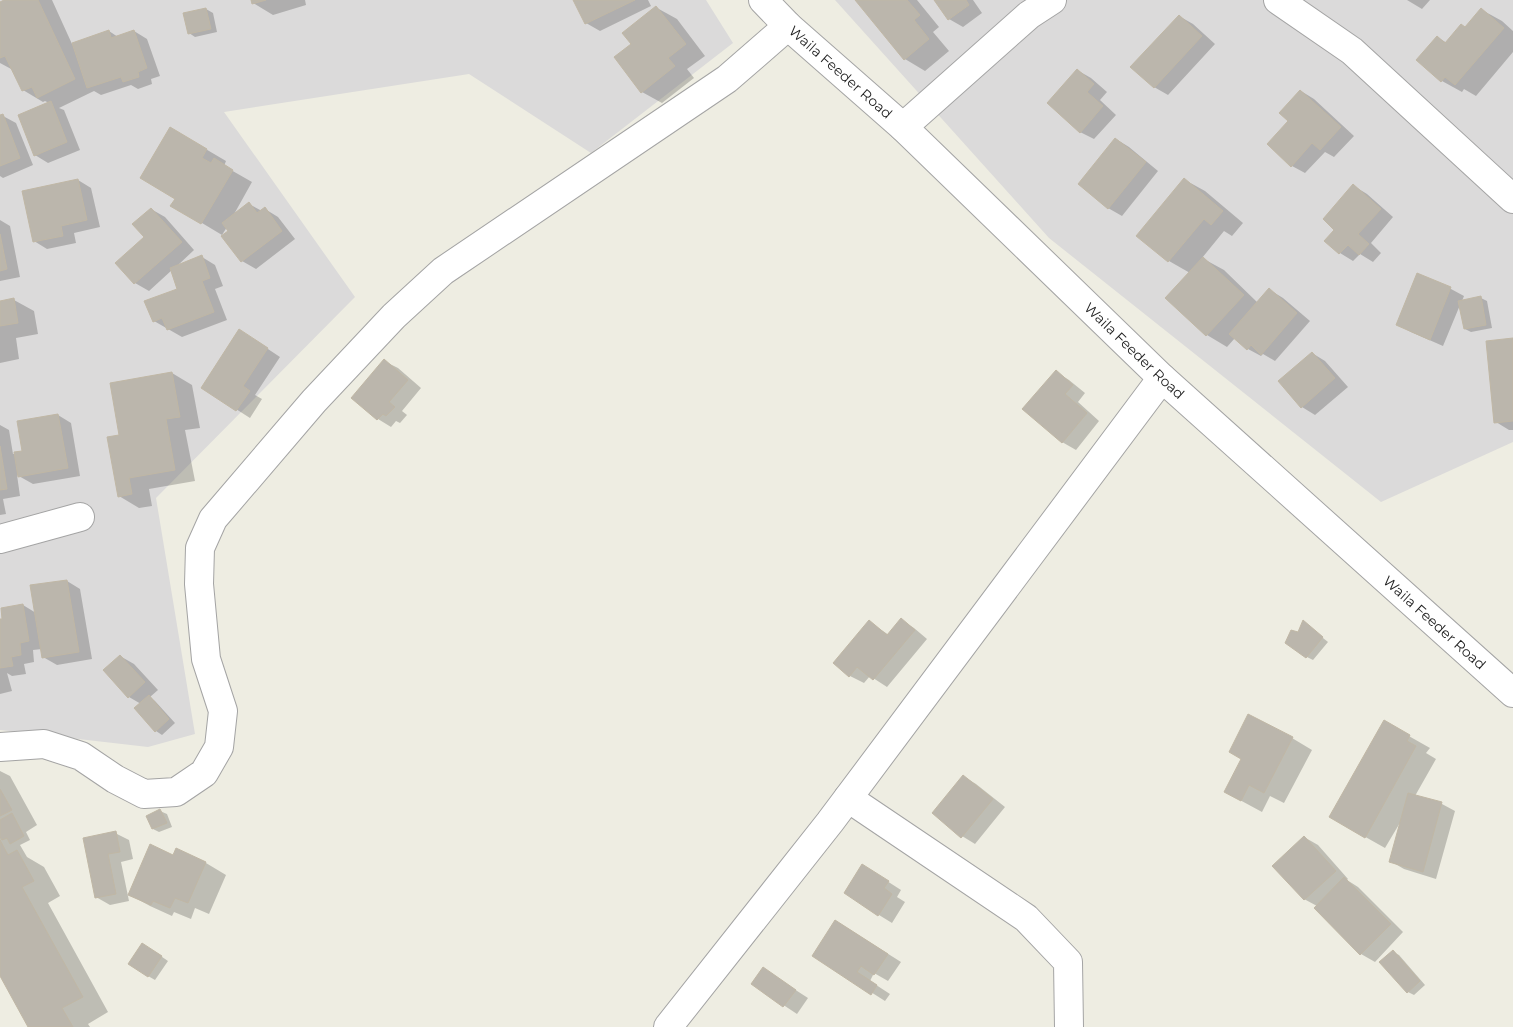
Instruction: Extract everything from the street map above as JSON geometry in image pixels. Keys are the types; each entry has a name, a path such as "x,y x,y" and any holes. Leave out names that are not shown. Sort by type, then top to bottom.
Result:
{"street":[{"name":"Waila Feeder Road","path":"763,0 788,26 903,127 1162,378 1513,693"},
{"path":"903,127 1030,15 1052,0"},
{"path":"1278,0 1352,51 1513,199"},
{"path":"0,747 44,744 72,753 81,756 115,779 144,794 176,792 204,773 219,747 223,711 206,659 198,584 200,548 214,519 314,401 394,316 443,271 727,79 788,26"},
{"path":"668,1027 848,798 1162,378"},
{"path":"0,539 80,517"},
{"path":"848,798 1026,918 1068,962 1069,1027"}],"shaded area":[{"path":"0,0 706,0 733,43 591,153 469,74 224,112 355,297 156,498 195,734 148,747 0,730"},
{"path":"835,0 1513,0 1513,442 1381,502 1049,238"}],"building":[{"path":"4,0 38,0 75,79 37,98 32,87 22,91 5,56 0,58 0,2"},
{"path":"251,0 266,0 252,4"},
{"path":"573,0 635,0 585,24"},
{"path":"855,0 907,0 920,15 914,20 929,39 904,60"},
{"path":"934,0 966,0 969,5 948,20"},
{"path":"656,6 686,44 668,58 675,66 641,93 614,57 631,44 622,33"},
{"path":"206,8 211,29 188,34 183,13"},
{"path":"1481,8 1504,28 1455,85 1445,77 1441,82 1416,60 1437,36 1445,43 1461,24 1465,27"},
{"path":"1179,15 1202,36 1154,88 1130,67"},
{"path":"109,30 111,38 134,30 147,68 138,72 139,77 123,82 121,77 87,88 72,43"},
{"path":"1077,69 1094,84 1087,92 1103,106 1080,133 1047,103"},
{"path":"1300,90 1341,127 1320,150 1312,143 1291,167 1267,144 1288,121 1279,113"},
{"path":"51,101 67,142 34,156 18,115"},
{"path":"3,114 20,158 0,166 0,115"},
{"path":"170,127 207,149 202,158 211,163 214,158 233,170 201,224 170,206 175,199 140,178"},
{"path":"1115,138 1146,162 1108,209 1078,184"},
{"path":"1184,178 1223,211 1211,225 1204,219 1168,262 1136,236"},
{"path":"78,179 87,220 61,226 63,236 33,242 22,191"},
{"path":"1353,184 1381,209 1358,234 1369,244 1359,255 1348,245 1339,254 1324,241 1334,230 1323,219"},
{"path":"249,202 257,213 265,207 282,231 241,262 221,236 228,231 222,223"},
{"path":"151,208 182,242 134,284 115,263 144,237 132,224"},
{"path":"0,234 7,269 0,271"},
{"path":"202,255 210,278 202,281 214,312 167,330 162,318 153,322 144,301 177,289 170,268"},
{"path":"1203,257 1244,295 1206,336 1165,298"},
{"path":"1417,273 1451,287 1430,340 1396,325"},
{"path":"1269,288 1297,313 1261,355 1251,345 1247,350 1229,334"},
{"path":"1481,296 1486,325 1464,329 1458,301"},
{"path":"14,298 18,323 0,326 0,301"},
{"path":"239,329 268,348 243,386 250,391 236,411 201,388"},
{"path":"1513,338 1513,421 1494,423 1486,341"},
{"path":"1312,352 1335,378 1301,408 1278,381"},
{"path":"384,359 408,380 389,402 395,407 386,416 383,414 377,420 351,398"},
{"path":"1056,370 1073,385 1065,394 1087,413 1062,443 1022,409"},
{"path":"172,372 180,417 166,419 175,470 129,478 132,494 118,497 107,437 119,435 110,383"},
{"path":"58,414 68,468 18,477 14,452 22,451 17,421"},
{"path":"0,446 7,489 0,490"},
{"path":"67,580 79,652 42,658 30,585"},
{"path":"23,604 29,641 20,643 21,655 11,657 13,666 0,668 1,608"},
{"path":"901,618 915,630 873,680 857,667 849,677 833,663 869,620 887,635"},
{"path":"1303,620 1323,637 1306,658 1285,643 1291,630 1298,632"},
{"path":"120,655 145,682 128,698 103,670"},
{"path":"149,695 169,719 155,732 134,708"},
{"path":"1248,714 1293,737 1264,793 1249,785 1241,801 1224,792 1241,759 1229,752"},
{"path":"1384,720 1410,735 1407,741 1416,746 1365,838 1329,817"},
{"path":"963,775 993,799 961,838 932,813"},
{"path":"0,789 12,810 0,816"},
{"path":"1408,793 1442,802 1423,872 1389,862"},
{"path":"160,809 167,823 152,829 146,816"},
{"path":"12,813 24,836 10,844 7,838 2,840 0,837 0,820"},
{"path":"116,831 120,852 108,854 116,894 95,898 83,838"},
{"path":"1304,836 1336,871 1304,900 1272,866"},
{"path":"0,840 8,855 17,850 34,881 22,887 83,997 62,1008 73,1027 28,1027 0,976"},
{"path":"150,844 173,855 176,848 206,862 188,903 175,898 170,908 153,901 151,905 128,895"},
{"path":"862,864 889,881 884,888 892,894 878,916 844,893"},
{"path":"1344,877 1391,924 1360,955 1314,908"},
{"path":"835,920 888,954 874,975 861,966 857,972 877,985 871,995 812,956"},
{"path":"142,943 162,956 148,977 128,964"},
{"path":"1393,950 1420,981 1407,993 1379,962"},
{"path":"763,967 796,990 783,1007 751,984"}]}
